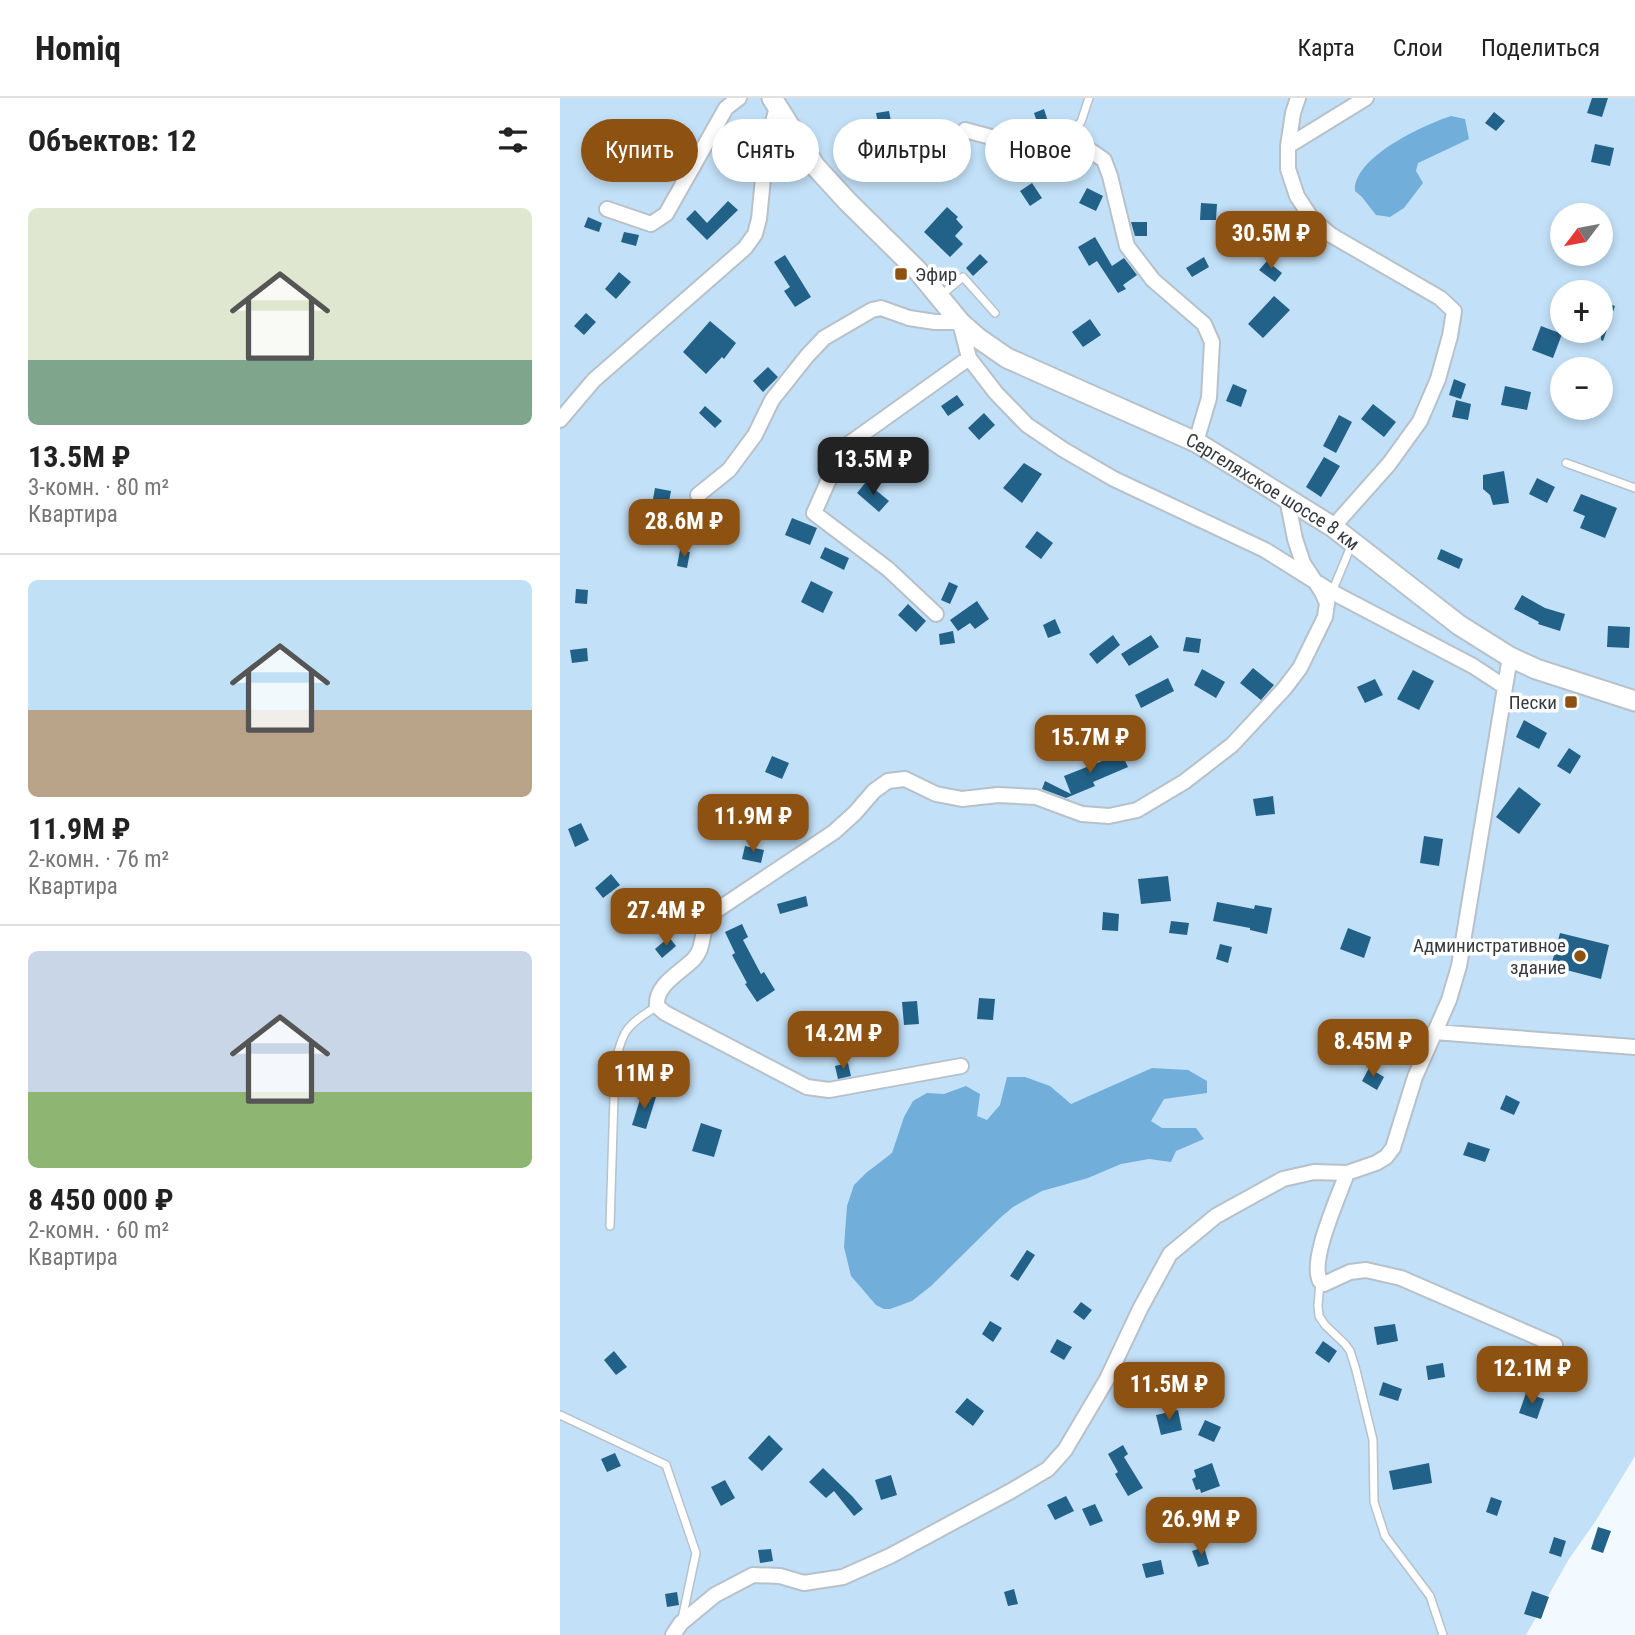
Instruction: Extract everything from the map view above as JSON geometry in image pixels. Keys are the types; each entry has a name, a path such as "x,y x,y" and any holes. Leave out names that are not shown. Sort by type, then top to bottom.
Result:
{"main road":[{"name":"Сергеляхское шоссе 8 км","path":"774,103 815,166 918,271 960,322 978,338 1007,358 1196,442 1333,527 1459,625 1510,657 1536,669 1635,701"}],"street":[{"path":"607,209 651,224 666,214 726,107 739,98"},
{"path":"1298,98 1288,146 1288,169 1297,196 1311,219 1331,235 1440,298 1454,311 1438,379 1420,421 1389,464 1333,527"},
{"path":"1288,146 1366,98"},
{"path":"560,419 594,380 745,248 755,234 774,103"},
{"path":"1095,154 1104,160 1110,176 1127,246 1153,280 1205,324 1212,342 1209,398 1196,442"},
{"path":"698,495 729,470 755,435 772,400 824,338 872,310 881,308 909,318 960,322 969,358 996,393 1027,425 1064,450 1114,479 1265,550 1332,592 1438,646 1505,687"},
{"path":"936,614 888,569 814,513 843,448 969,358"},
{"path":"961,1066 829,1090 807,1087 665,1013 657,1006 656,998 660,990 695,958 702,948 705,927 713,912 834,832 874,791 888,781 905,779 936,794 962,799 998,794 1036,797 1082,814 1109,816 1137,810 1184,782 1232,745 1300,668 1325,617 1327,603 1303,563 1287,498"},
{"path":"677,1629 715,1595 753,1574 780,1576 804,1583 843,1577 890,1556 1048,1469 1065,1450 1107,1379 1170,1254 1216,1216 1283,1179 1314,1172 1347,1173 1376,1163 1393,1149 1415,1077 1449,1000 1459,966 1510,657"},
{"path":"1434,1032 1635,1046"},
{"path":"1347,1173 1325,1227 1317,1272 1320,1281 1324,1284 1350,1272 1366,1270 1401,1278 1555,1345"}],"lane":[{"path":"1082,119 1089,98"},
{"path":"939,297 963,277 995,313"},
{"path":"1566,463 1635,488"},
{"path":"1332,592 1353,542"},
{"path":"610,1226 615,1064 620,1040 631,1024 657,1006"},
{"path":"1320,1281 1319,1316 1350,1352 1359,1382 1373,1440 1374,1502 1385,1536 1430,1596 1443,1635"},
{"path":"560,1415 666,1465 696,1553 677,1629"}],"shaded area":[{"path":"560,98 1635,98 1635,1456 1569,1559 1526,1635 560,1635"}],"water":[{"path":"1451,116 1465,119 1469,139 1418,163 1416,171 1423,183 1404,208 1390,217 1376,215 1355,191 1357,178 1365,166 1392,144"},
{"path":"1152,1068 1188,1070 1207,1081 1207,1093 1164,1099 1151,1121 1162,1128 1196,1128 1204,1139 1176,1151 1171,1162 1149,1159 1121,1164 1088,1178 1042,1191 1013,1207 1000,1218 931,1286 912,1301 890,1309 876,1305 851,1276 844,1247 847,1206 854,1185 892,1153 904,1117 913,1101 927,1093 944,1094 966,1086 980,1094 977,1116 987,1120 1000,1105 1007,1077 1025,1077 1050,1086 1071,1104"}],"building":[{"path":"1592,98 1608,98 1602,117 1587,113"},
{"path":"1044,109 1047,119 1036,119 1034,113"},
{"path":"889,111 891,119 877,119 876,113"},
{"path":"1494,112 1505,121 1496,131 1485,123"},
{"path":"1595,144 1614,148 1610,166 1591,162"},
{"path":"1032,183 1042,198 1030,206 1020,191"},
{"path":"1087,188 1103,196 1096,211 1079,203"},
{"path":"728,201 738,210 707,240 686,219 695,210 707,223"},
{"path":"1201,203 1217,204 1216,220 1200,220"},
{"path":"947,207 958,217 956,219 963,227 955,236 963,244 950,257 924,232"},
{"path":"588,217 602,223 599,232 584,227"},
{"path":"1131,222 1147,222 1147,236 1135,236"},
{"path":"624,232 639,235 636,246 621,242"},
{"path":"1095,237 1112,266 1124,258 1137,275 1123,285 1126,289 1118,293 1097,261 1089,266 1078,247"},
{"path":"980,254 988,262 973,276 966,268"},
{"path":"785,255 811,297 795,307 784,291 790,287 774,262"},
{"path":"1204,257 1209,267 1192,277 1186,268"},
{"path":"1267,261 1282,273 1275,282 1259,270"},
{"path":"619,272 631,282 616,299 605,289"},
{"path":"1274,296 1290,310 1263,338 1248,324"},
{"path":"586,313 596,322 584,335 574,326"},
{"path":"1090,319 1101,335 1083,347 1072,332"},
{"path":"710,321 736,343 724,359 722,357 706,374 683,352"},
{"path":"1541,326 1550,329 1550,343 1559,343 1553,357 1532,350"},
{"path":"768,367 778,377 763,392 753,381"},
{"path":"1454,379 1466,384 1461,399 1449,395"},
{"path":"1233,384 1247,390 1241,407 1226,401"},
{"path":"1505,386 1531,392 1527,410 1501,405"},
{"path":"957,395 964,405 948,416 941,406"},
{"path":"1456,400 1471,404 1468,420 1452,417"},
{"path":"1373,404 1396,422 1384,437 1361,419"},
{"path":"705,406 722,421 715,428 699,413"},
{"path":"984,413 995,425 979,440 968,428"},
{"path":"1339,415 1352,422 1336,453 1323,446"},
{"path":"899,443 912,455 898,470 885,458"},
{"path":"1324,457 1340,466 1321,497 1306,487"},
{"path":"1024,463 1042,474 1022,503 1003,488"},
{"path":"1504,471 1509,503 1493,505 1490,495 1483,489 1483,475"},
{"path":"1537,478 1555,487 1547,503 1529,494"},
{"path":"866,482 889,501 879,512 857,493"},
{"path":"655,488 671,491 669,502 653,499"},
{"path":"1581,494 1617,508 1605,538 1580,528 1585,516 1573,511"},
{"path":"792,518 817,528 810,545 785,535"},
{"path":"1037,531 1053,543 1041,559 1025,547"},
{"path":"825,547 849,558 844,570 820,558"},
{"path":"1441,549 1463,559 1459,569 1437,559"},
{"path":"680,550 690,552 687,568 677,566"},
{"path":"811,581 833,592 823,613 801,602"},
{"path":"949,582 958,586 950,604 941,600"},
{"path":"576,589 588,590 587,604 575,603"},
{"path":"1522,595 1545,608 1565,614 1560,631 1538,624 1539,622 1514,609"},
{"path":"977,601 989,619 975,629 970,623 958,631 950,620"},
{"path":"908,604 926,621 916,632 898,615"},
{"path":"1055,619 1061,633 1048,638 1043,625"},
{"path":"1608,626 1630,627 1629,648 1607,647"},
{"path":"953,631 955,643 940,645 939,634"},
{"path":"1113,635 1120,645 1097,664 1089,654"},
{"path":"1151,635 1159,647 1129,666 1121,654"},
{"path":"1186,637 1201,639 1199,653 1183,651"},
{"path":"587,648 588,661 572,663 570,650"},
{"path":"1253,668 1274,685 1261,700 1240,683"},
{"path":"1202,669 1225,682 1216,698 1194,685"},
{"path":"1413,670 1434,681 1419,710 1397,699"},
{"path":"1168,678 1174,691 1141,708 1135,695"},
{"path":"1375,679 1383,695 1365,703 1357,687"},
{"path":"1524,720 1547,733 1539,749 1516,737"},
{"path":"1119,748 1128,767 1093,782 1095,786 1066,798 1042,789 1045,781 1071,794 1064,776 1102,761 1100,756"},
{"path":"1569,748 1581,756 1570,774 1557,766"},
{"path":"772,756 789,763 782,779 765,772"},
{"path":"1519,787 1541,804 1519,834 1496,817"},
{"path":"1273,796 1275,814 1256,816 1253,799"},
{"path":"581,823 589,840 575,847 568,829"},
{"path":"1424,836 1443,839 1439,866 1420,863"},
{"path":"745,846 764,850 761,863 742,859"},
{"path":"611,874 620,885 603,898 595,888"},
{"path":"1168,876 1171,901 1141,904 1138,879"},
{"path":"806,896 808,906 780,914 777,904"},
{"path":"679,899 704,901 703,912 701,915 690,914 691,910 678,909"},
{"path":"1217,902 1254,909 1255,905 1272,908 1267,934 1213,921"},
{"path":"1103,912 1119,914 1118,931 1102,930"},
{"path":"1171,921 1189,923 1187,935 1169,933"},
{"path":"742,924 748,937 743,940 761,974 764,972 775,990 757,1002 745,984 747,983 732,955 735,953 725,932"},
{"path":"1348,928 1371,937 1364,958 1340,949"},
{"name":"Административное здание","path":"1560,933 1609,945 1601,979 1551,966"},
{"path":"669,937 676,946 662,958 655,949"},
{"path":"1220,944 1232,947 1228,963 1216,959"},
{"path":"979,998 995,999 993,1020 977,1019"},
{"path":"917,1001 919,1024 904,1025 902,1002"},
{"path":"1362,1019 1380,1021 1379,1033 1361,1031"},
{"path":"848,1063 851,1076 838,1079 835,1066"},
{"path":"1369,1068 1384,1077 1377,1090 1362,1081"},
{"path":"642,1093 656,1097 646,1129 632,1125"},
{"path":"1506,1095 1520,1102 1514,1115 1500,1109"},
{"path":"701,1123 722,1130 714,1157 692,1151"},
{"path":"1468,1142 1490,1149 1485,1162 1463,1155"},
{"path":"1027,1250 1035,1255 1018,1281 1010,1276"},
{"path":"1081,1302 1092,1310 1084,1320 1073,1312"},
{"path":"990,1321 1002,1328 993,1342 982,1334"},
{"path":"1395,1324 1398,1341 1377,1345 1374,1327"},
{"path":"1057,1339 1072,1347 1064,1360 1050,1352"},
{"path":"1323,1341 1337,1351 1329,1363 1315,1353"},
{"path":"614,1351 627,1367 616,1375 604,1360"},
{"path":"1443,1363 1445,1377 1428,1380 1426,1366"},
{"path":"1383,1382 1402,1389 1398,1401 1379,1395"},
{"path":"1526,1393 1544,1399 1537,1419 1519,1413"},
{"path":"967,1398 984,1411 973,1426 955,1412"},
{"path":"1178,1410 1182,1430 1161,1435 1156,1415"},
{"path":"1205,1420 1221,1427 1214,1442 1198,1435"},
{"path":"769,1435 783,1449 762,1471 748,1458"},
{"path":"1123,1445 1128,1454 1124,1457 1143,1488 1128,1496 1115,1474 1118,1472 1108,1454"},
{"path":"615,1453 621,1466 607,1472 601,1459"},
{"path":"1212,1463 1220,1486 1201,1493 1200,1489 1196,1490 1192,1479 1196,1477 1194,1470"},
{"path":"1429,1463 1432,1483 1393,1490 1389,1471"},
{"path":"823,1468 863,1509 854,1516 834,1491 826,1498 809,1482"},
{"path":"891,1475 897,1495 881,1500 875,1480"},
{"path":"725,1480 735,1498 721,1506 711,1487"},
{"path":"1066,1496 1074,1511 1055,1520 1047,1505"},
{"path":"1491,1497 1502,1501 1497,1516 1486,1512"},
{"path":"1095,1504 1103,1521 1090,1526 1082,1509"},
{"path":"1598,1527 1611,1531 1603,1553 1591,1549"},
{"path":"1554,1537 1566,1541 1561,1557 1549,1553"},
{"path":"1204,1547 1209,1564 1198,1567 1192,1551"},
{"path":"771,1549 773,1561 760,1563 758,1550"},
{"path":"1161,1560 1164,1574 1146,1578 1142,1564"},
{"path":"1014,1589 1018,1604 1008,1606 1004,1592"},
{"path":"1532,1591 1549,1597 1541,1619 1524,1614"},
{"path":"677,1592 679,1605 667,1607 665,1594"}],"place":[{"name":"Эфир","path":"901,274"},
{"name":"Пески","path":"1571,702"},
{"name":"Административное здание","path":"1580,956"}]}
